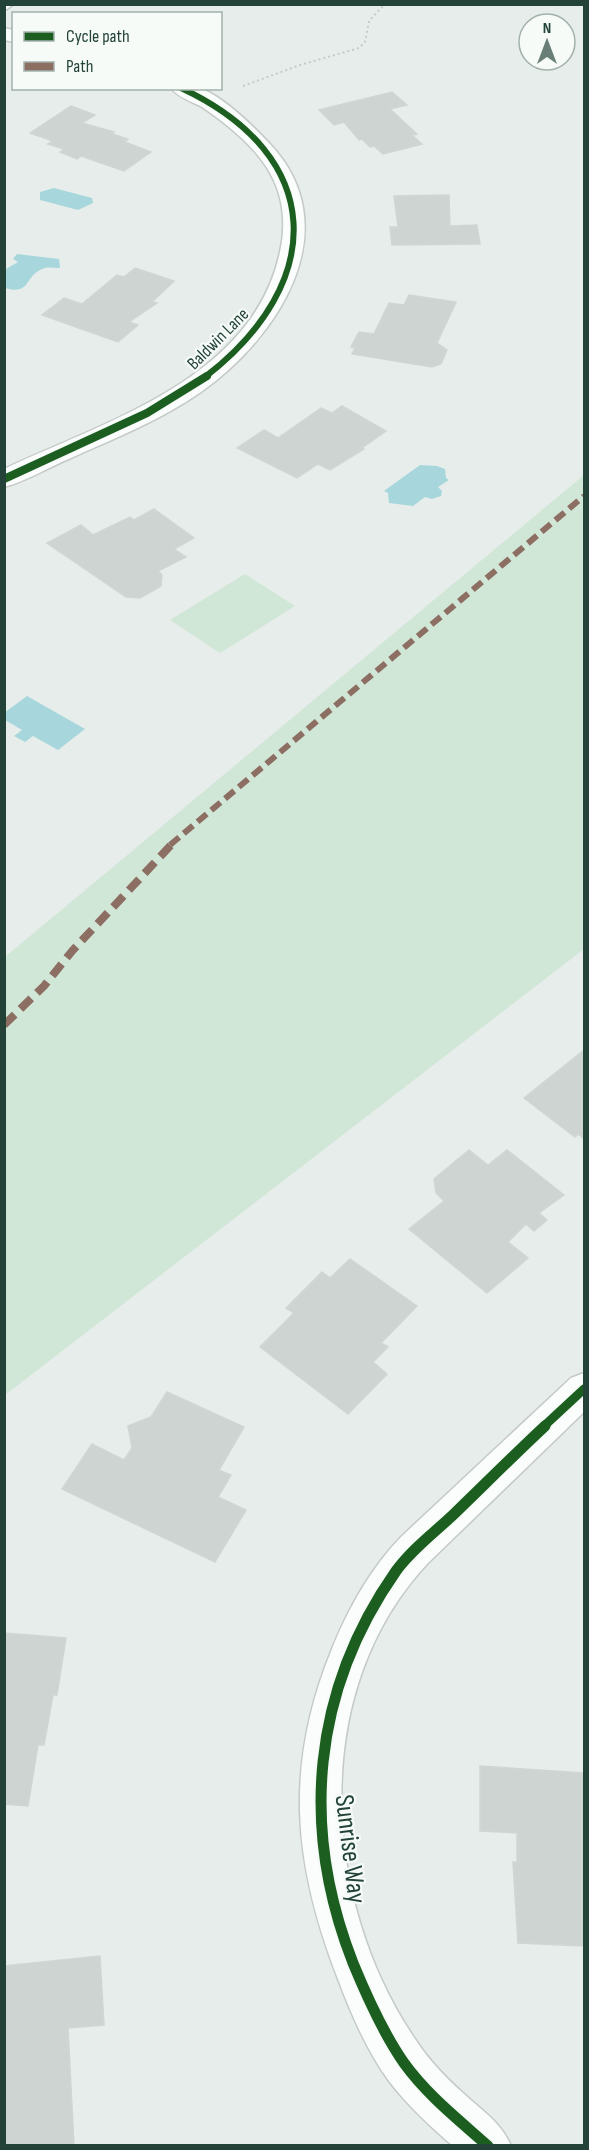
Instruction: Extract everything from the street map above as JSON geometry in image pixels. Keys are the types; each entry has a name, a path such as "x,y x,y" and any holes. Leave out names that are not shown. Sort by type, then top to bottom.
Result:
{"street":[{"name":"Baldwin Lane","path":"4,479 122,425 192,387 242,343 261,321 284,279 293,240 291,199 284,177 255,140 236,122 185,90"},
{"name":"Sunrise Way","path":"488,2145 429,2093 397,2052 352,1967 332,1908 318,1821 320,1764 329,1711 355,1636 396,1571 585,1389"}],"path":[{"path":"204,100 300,65 359,48 365,42 363,31 366,23 385,4"}],"green space":[{"path":"584,475 584,949 5,1395 5,957"},
{"path":"245,574 295,606 220,653 170,620"}],"water":[{"path":"54,188 92,198 93,203 78,210 40,200 40,192"},
{"path":"17,254 59,259 60,268 38,271 20,289 5,288 6,269 18,262 13,259"},
{"path":"420,465 445,469 446,478 449,480 438,487 442,491 441,496 432,499 425,497 413,506 389,503 388,493 384,491"},
{"path":"27,696 85,729 58,750 33,736 25,742 14,736 22,730 5,720 4,713"}],"building":[{"path":"392,92 407,105 390,109 417,134 412,135 422,144 383,154 374,146 370,147 362,139 359,140 344,122 334,125 319,110"},
{"path":"71,106 95,115 82,123 114,132 112,134 128,139 125,142 151,152 124,171 81,156 77,159 60,152 64,149 48,144 53,141 30,133"},
{"path":"449,195 450,226 477,225 480,244 392,245 390,227 398,227 394,196"},
{"path":"135,268 174,281 152,302 157,303 129,322 138,325 118,342 42,315 64,298 82,304 117,275 124,277"},
{"path":"409,295 456,302 437,343 447,350 441,364 432,367 352,354 355,348 351,347 359,332 374,334 389,303 404,305"},
{"path":"342,406 386,431 362,448 364,449 330,470 318,464 297,478 237,448 264,430 278,438 321,408 332,413"},
{"path":"154,509 194,538 174,549 186,557 158,571 162,575 161,586 140,598 126,597 47,543 81,525 93,535 130,517 134,520"},
{"path":"584,1050 584,1139 578,1134 575,1137 524,1098"},
{"path":"469,1150 488,1165 507,1150 564,1195 539,1213 547,1220 534,1231 526,1224 508,1242 528,1258 487,1293 409,1229 444,1201 436,1193 434,1179"},
{"path":"350,1259 417,1306 381,1343 388,1347 373,1362 387,1374 348,1414 260,1347 294,1313 286,1308 322,1272 330,1278"},
{"path":"167,1392 244,1427 219,1470 231,1475 218,1497 246,1510 215,1562 62,1489 92,1444 124,1460 132,1448 128,1426 151,1417"},
{"path":"4,1633 66,1638 57,1695 53,1695 44,1745 38,1745 28,1806 4,1804"},
{"path":"480,1766 584,1773 584,1946 518,1943 513,1862 517,1862 517,1833 480,1831"},
{"path":"100,1956 104,2025 68,2028 74,2146 4,2146 4,1966"}],"marked path":[{"path":"4,1025 44,986 73,950 162,852 584,496"}],"cycle path":[{"path":"4,479 124,425 192,387 238,347 259,322 276,295 289,266 295,236 293,206 283,176 266,152 238,125 207,102 186,90"},
{"path":"488,2146 439,2102 405,2065 365,1993 342,1933 326,1872 320,1811 323,1750 336,1689 360,1630 395,1573 415,1550 584,1389"}]}
